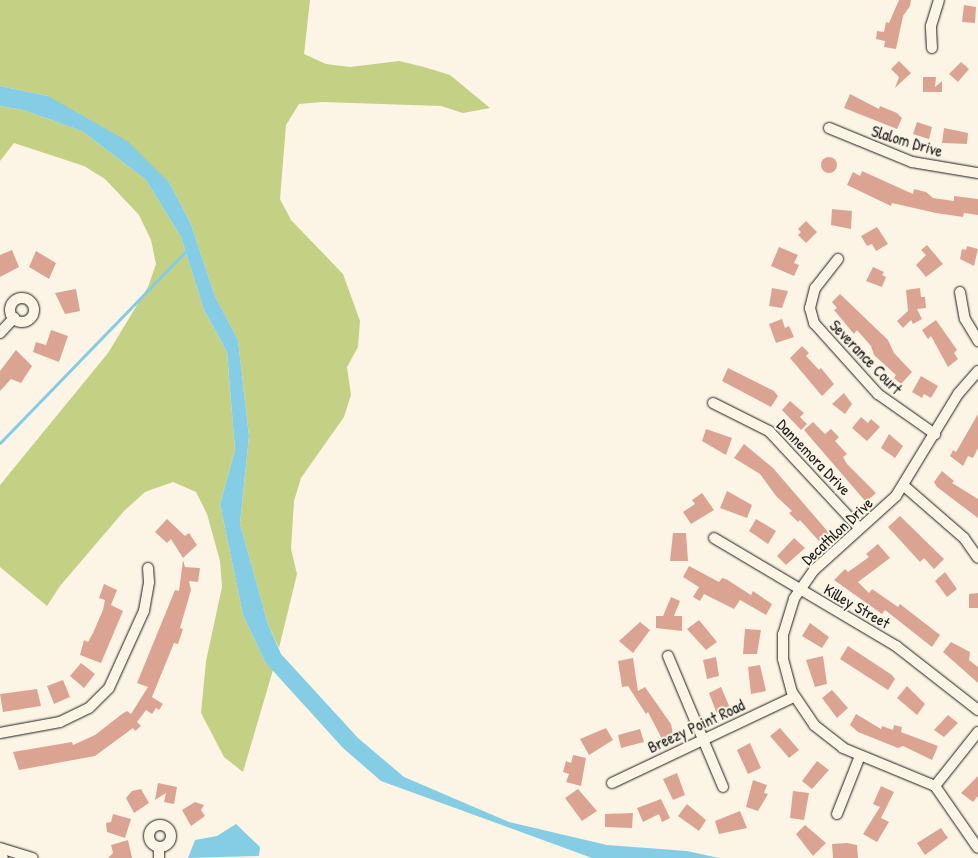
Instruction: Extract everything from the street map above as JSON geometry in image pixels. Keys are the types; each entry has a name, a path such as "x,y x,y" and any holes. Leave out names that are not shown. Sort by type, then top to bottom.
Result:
{"street":[{"path":"932,48 931,26 939,0"},
{"name":"Slalom Drive","path":"829,128 912,162 978,173"},
{"name":"Severance Court","path":"838,259 821,276 810,299 814,323 878,394 935,434"},
{"path":"960,292 965,319 978,341"},
{"path":"0,333 14,318"},
{"name":"Decathlon Drive","path":"935,786 843,748 814,725 794,697 784,659 783,634 794,599 814,570 896,496 958,394 978,371"},
{"name":"Dannemora Drive","path":"713,403 770,430 859,528"},
{"path":"903,485 964,538 978,558"},
{"name":"Killey Street","path":"714,538 896,646 978,710"},
{"path":"0,733 60,722 89,708 109,688 144,611 148,590 148,568"},
{"path":"668,656 723,787"},
{"name":"Breezy Point Road","path":"612,783 794,697"},
{"path":"978,732 935,786 978,848"},
{"path":"837,814 860,756"},
{"path":"159,847 159,858"},
{"path":"0,848 33,858"}],"green space":[{"path":"0,0 310,0 304,54 326,64 350,67 399,61 424,67 450,75 490,108 463,113 441,106 322,102 299,104 286,125 280,199 291,220 343,274 360,321 358,347 347,367 351,395 344,417 301,478 294,501 291,549 297,574 279,648 268,624 240,524 249,436 238,340 215,296 191,224 169,182 48,96 0,86"},
{"path":"0,106 23,110 82,131 146,180 181,237 204,310 227,352 235,450 220,504 243,615 265,662 273,670 243,772 224,757 201,713 206,661 222,587 220,561 207,514 196,492 173,482 145,492 124,511 60,586 47,606 0,567 0,485 108,353 148,287 156,264 151,240 139,215 105,179 84,166 14,143 0,161"}],"water":[{"path":"0,86 48,96 127,141 169,182 191,224 215,296 238,340 249,436 240,524 268,624 281,654 358,738 404,777 509,822 607,845 687,851 719,858 592,858 381,781 343,748 265,662 243,615 220,504 235,450 227,352 204,310 181,237 146,180 82,131 23,110 0,106"},
{"path":"236,824 260,847 259,856 188,858 195,840 217,836"}],"building":[{"path":"899,0 911,0 910,6 903,16 896,49 884,47 885,41 876,39 877,31 884,32 886,22 889,23"},
{"path":"964,5 976,7 975,23 962,22"},
{"path":"899,61 911,73 895,88 899,77 891,69"},
{"path":"961,62 969,69 958,82 949,74"},
{"path":"923,77 936,77 935,87 942,81 942,92 923,92"},
{"path":"850,94 879,109 880,106 897,113 902,118 897,129 844,108"},
{"path":"917,122 932,127 929,139 913,134"},
{"path":"944,128 968,133 967,144 942,143"},
{"path":"826,157 832,157 837,162 835,171 826,173 821,168 821,162"},
{"path":"862,171 913,194 914,189 926,192 933,198 954,201 954,196 978,199 978,215 964,213 963,217 892,203 891,206 847,185 853,172 860,176"},
{"path":"832,209 852,211 851,229 831,225"},
{"path":"806,221 817,232 806,243 798,235 801,232 798,229"},
{"path":"877,227 888,244 876,251 872,244 867,246 861,236"},
{"path":"927,245 943,264 926,277 916,265 926,255 921,250"},
{"path":"967,246 978,249 974,266 960,259 962,249 966,250"},
{"path":"779,247 798,255 794,263 799,265 794,276 771,266"},
{"path":"12,250 19,267 0,277 0,255"},
{"path":"36,251 56,263 49,279 29,267"},
{"path":"873,267 884,272 882,275 886,277 882,287 866,281"},
{"path":"772,288 788,291 782,308 769,306"},
{"path":"920,288 921,297 925,297 926,308 917,309 922,319 913,324 911,320 903,328 897,321 908,311 906,290"},
{"path":"76,289 80,311 65,314 55,293"},
{"path":"840,294 888,340 894,353 912,372 901,384 894,378 896,375 874,355 871,346 857,330 854,334 834,310 837,308 832,302"},
{"path":"782,319 785,328 789,326 794,337 776,343 769,324"},
{"path":"936,320 957,350 954,353 958,359 948,367 931,336 928,339 922,330"},
{"path":"51,330 68,336 59,362 33,352 36,342 46,345"},
{"path":"802,346 809,353 806,356 819,370 821,368 834,384 822,396 790,358"},
{"path":"16,350 32,366 21,383 11,379 0,391 0,371"},
{"path":"728,368 774,391 778,396 771,407 722,381"},
{"path":"921,376 938,386 931,398 924,394 922,398 912,392"},
{"path":"844,393 852,404 845,414 832,404"},
{"path":"790,401 804,413 800,417 807,424 801,430 782,410"},
{"path":"978,414 978,448 973,458 968,456 963,466 950,456 953,450 956,452"},
{"path":"861,417 868,423 871,419 880,427 867,441 852,428"},
{"path":"813,422 825,434 831,429 839,437 835,441 847,454 843,457 847,464 876,493 866,502 804,430"},
{"path":"706,429 732,438 726,455 702,441"},
{"path":"889,434 903,446 895,458 881,448"},
{"path":"744,444 773,468 829,533 819,541 800,520 798,522 789,513 792,511 776,496 760,474 734,458"},
{"path":"942,471 954,481 952,483 978,499 978,518 937,487 934,482"},
{"path":"727,491 752,505 747,518 720,508"},
{"path":"702,493 714,510 691,524 683,512 695,504 692,500"},
{"path":"900,516 944,559 934,569 924,558 920,562 888,527"},
{"path":"167,519 185,536 189,533 197,545 183,558 171,539 167,543 155,532"},
{"path":"756,519 776,531 768,544 749,531"},
{"path":"673,533 686,533 688,561 670,561"},
{"path":"794,538 805,548 786,565 777,556"},
{"path":"878,544 890,558 858,582 869,593 872,589 898,607 900,604 940,635 932,647 885,610 882,614 834,580 845,569 848,572 869,557 866,554"},
{"path":"183,560 185,567 200,568 198,582 189,581 191,590 180,628 183,629 178,644 174,643 152,697 163,704 159,710 156,708 152,714 146,710 137,722 141,726 135,731 133,728 95,756 19,770 13,752 72,742 73,745 95,735 127,711 131,714 148,687 137,683 175,590 179,591"},
{"path":"689,566 719,582 722,578 726,579 751,595 753,591 772,604 766,615 740,600 734,609 704,594 700,601 693,597 699,587 683,577"},
{"path":"945,572 957,589 947,597 935,581"},
{"path":"104,584 117,590 111,605 123,611 101,663 80,655 84,640 88,642 103,610 105,600 99,598"},
{"path":"978,593 978,608 969,608 969,594"},
{"path":"671,597 680,601 674,616 682,616 682,631 656,628 656,616 663,616"},
{"path":"699,620 717,642 706,650 687,629"},
{"path":"640,622 650,630 633,653 619,641"},
{"path":"810,623 829,637 822,648 802,636"},
{"path":"745,629 761,630 757,654 743,654"},
{"path":"951,642 970,652 969,660 978,667 978,683 943,652"},
{"path":"848,646 892,675 895,679 888,690 840,659"},
{"path":"823,656 827,684 815,687 806,660"},
{"path":"716,657 719,676 707,679 703,660"},
{"path":"633,658 638,691 645,687 671,724 673,734 662,739 648,712 646,714 628,686 622,687 618,661"},
{"path":"81,663 95,674 84,688 70,676"},
{"path":"760,665 766,691 751,694 748,667"},
{"path":"63,680 70,697 54,704 47,686"},
{"path":"907,686 925,704 917,715 897,698"},
{"path":"721,687 730,708 717,714 709,693"},
{"path":"37,689 41,706 3,712 0,694"},
{"path":"832,690 848,708 837,718 822,698"},
{"path":"856,714 881,729 882,726 893,730 894,725 902,727 901,732 938,746 932,760 903,746 898,748 858,732 850,725"},
{"path":"948,715 958,723 944,737 934,730"},
{"path":"606,728 613,740 589,755 580,739"},
{"path":"780,728 799,750 789,758 770,736"},
{"path":"640,729 644,742 621,748 618,735"},
{"path":"750,743 761,768 748,774 737,750"},
{"path":"573,755 586,758 581,786 566,782 569,774 563,772 566,761 571,763"},
{"path":"817,761 829,770 812,789 802,781"},
{"path":"677,773 685,795 673,800 663,779"},
{"path":"978,776 978,796 973,802 961,793"},
{"path":"753,780 767,785 764,793 768,794 758,811 746,807"},
{"path":"158,783 177,787 174,804 164,802 166,793 155,800"},
{"path":"881,786 894,792 881,818 889,822 877,842 863,834 880,807 873,804"},
{"path":"141,789 149,803 134,813 126,798 132,791"},
{"path":"578,789 597,811 582,821 565,798"},
{"path":"793,791 809,793 804,820 790,818"},
{"path":"661,799 670,818 662,822 659,814 643,822 637,808"},
{"path":"195,802 204,805 201,810 205,816 191,826 182,810"},
{"path":"687,804 706,820 699,831 678,816"},
{"path":"740,811 747,828 719,834 715,821"},
{"path":"633,813 632,828 605,827 605,814"},
{"path":"113,814 131,819 125,838 107,832 106,823 111,822"},
{"path":"805,825 826,843 813,856 796,834"},
{"path":"941,828 948,838 925,855 917,843"},
{"path":"128,840 132,858 108,858 113,853 111,845"},
{"path":"847,843 857,845 858,858 833,858 832,844"}],"waterway":[{"path":"0,443 188,249"}]}
